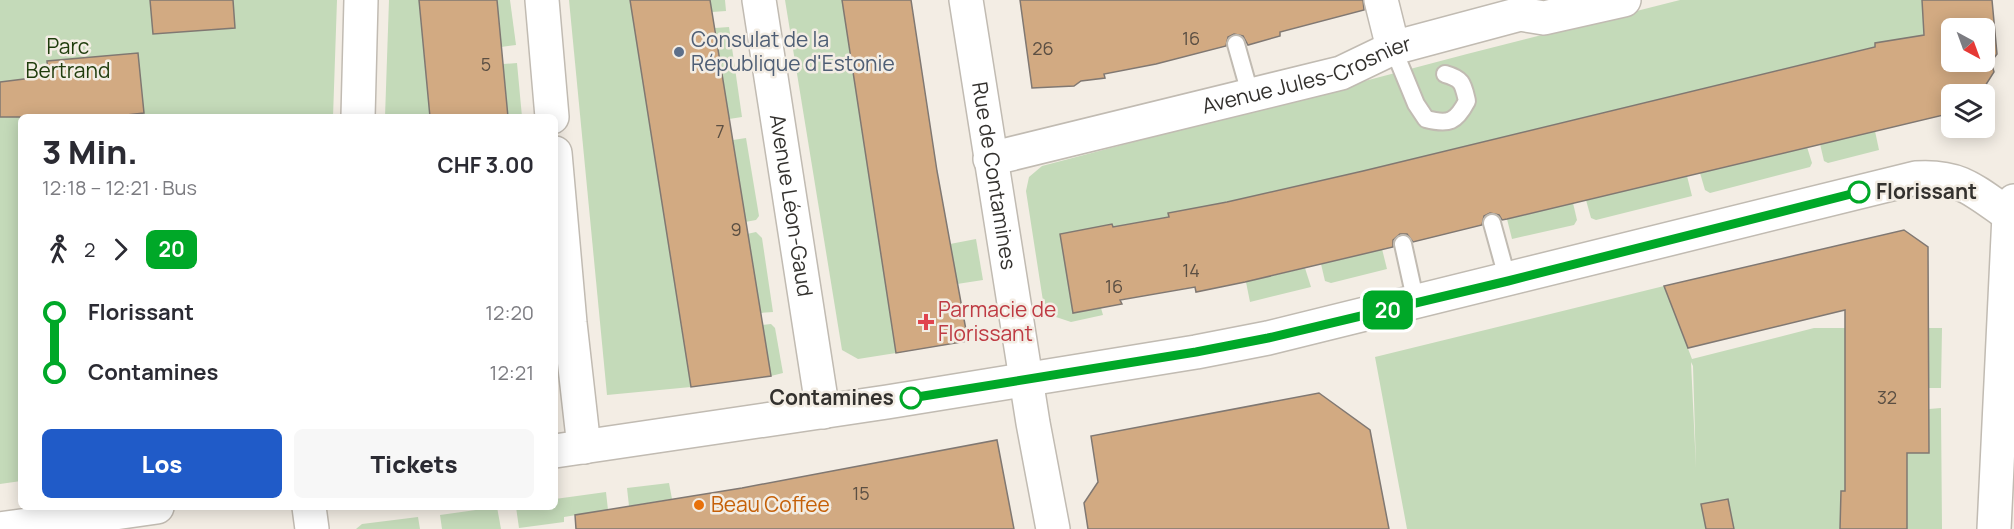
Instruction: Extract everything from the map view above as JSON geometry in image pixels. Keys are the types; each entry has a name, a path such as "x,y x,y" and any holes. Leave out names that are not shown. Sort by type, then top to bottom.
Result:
{"main road":[{"path":"358,114 361,0"},
{"path":"542,0 552,114"},
{"name":"Avenue Léon-Gaud","path":"759,0 823,412"},
{"name":"Rue de Contamines","path":"966,0 1026,378 1053,529"},
{"path":"1381,0 1393,48"},
{"name":"Avenue Jules-Crosnier","path":"990,159 1251,97 1341,73 1393,48 1520,14 1544,18 1624,0"},
{"path":"558,187 570,323 570,449 823,412 1196,352 1268,338 1508,281 1916,178 1934,177 1967,185 2012,213 1994,529"},
{"path":"0,529 136,510"},
{"path":"309,510 312,529"}],"lane":[{"path":"1236,44 1251,97"},
{"path":"1393,48 1416,104 1426,119 1444,123 1459,116 1467,101 1464,85 1455,77 1445,74"},
{"path":"1492,223 1508,281"},
{"path":"1403,244 1416,303"}],"green space":[{"name":"Parc Bertrand","path":"0,0 337,0 333,114 18,114 18,481 0,484"},
{"path":"389,0 419,0 430,114 385,114"},
{"path":"497,0 510,0 516,45 501,47"},
{"path":"569,0 630,0 691,387 607,395"},
{"path":"710,0 725,0 726,11 712,12"},
{"path":"785,0 842,0 896,353 858,359 842,350"},
{"path":"1680,0 1922,0 1924,35 1363,171 1168,214 1169,217 1113,228 1112,224 1060,234 1073,313 1101,308 1103,315 1071,322 1050,315 1043,301 1026,191 1029,177 1042,166"},
{"path":"729,27 742,117 729,119 715,28"},
{"path":"517,63 522,114 508,114 503,64"},
{"path":"1875,131 1879,150 1828,163 1824,161 1820,144"},
{"path":"746,138 759,216 756,220 745,222 733,140"},
{"path":"1807,147 1812,163 1810,167 1710,193 1705,190 1700,173"},
{"path":"1687,176 1692,196 1596,220 1591,218 1586,200"},
{"path":"1573,203 1577,220 1574,225 1512,239 1507,219"},
{"path":"756,232 762,238 773,312 760,313 747,234"},
{"path":"976,239 983,280 957,284 950,244"},
{"path":"1382,249 1387,269 1331,283 1325,281 1321,264"},
{"path":"1305,268 1311,287 1250,302 1246,282"},
{"path":"1664,286 1692,359 1814,328 1942,328 1941,388 1929,388 1929,409 1941,408 1942,529 1407,529 1375,357","holes":["1691,362 1693,366 1696,468"]},
{"path":"771,324 775,328 783,373 771,376 762,325"},
{"path":"669,483 672,499 629,506 627,488"},
{"path":"606,492 608,510 564,517 564,522 519,528 516,510 558,510 558,499"},
{"path":"476,510 498,510 501,529 442,529 440,515"},
{"path":"418,517 420,529 356,529 362,524"}],"building":[{"path":"150,0 233,0 235,28 153,34"},
{"path":"419,0 497,0 508,114 430,114"},
{"path":"630,0 710,0 771,376 691,387"},
{"path":"842,0 911,0 937,171 968,341 896,353"},
{"path":"1020,0 1363,0 1364,10 1280,32 1280,36 1248,45 1243,36 1234,34 1228,37 1226,46 1156,64 1104,74 1105,78 1081,81 1074,86 1032,88"},
{"path":"1922,0 1992,0 1994,18 1941,18 1941,72 1994,72 1986,84 1941,84 1941,116 1507,219 1502,220 1499,215 1490,213 1484,216 1482,225 1413,242 1407,234 1400,234 1393,240 1393,247 1245,282 1196,292 1195,287 1120,300 1122,304 1073,313 1060,234 1112,224 1113,227 1169,217 1168,213 1363,171 1875,47 1875,43 1924,35"},
{"path":"1995,32 1997,54 1995,57"},
{"path":"138,53 144,113 18,114 18,117 0,117 0,82 48,76 47,61"},
{"path":"1904,230 1928,247 1929,453 1907,453 1907,529 1840,529 1841,491 1845,491 1845,310 1688,348 1664,286"},
{"path":"1319,393 1370,430 1389,529 1088,529 1084,503 1098,482 1091,436"},
{"path":"997,440 1014,529 576,529 575,515 742,488"},
{"path":"1728,499 1734,529 1706,529 1701,504"}],"bus line":[{"name":"20","path":"911,398 1196,352 1268,338 1508,281 1859,192"}],"place":[{"name":"Consulat de la République d'Estonie","path":"679,52"},
{"name":"Florissant","path":"1859,192"},
{"name":"Parmacie de Florissant","path":"926,322"},
{"name":"Contamines","path":"911,398"},
{"name":"Beau Coffee","path":"699,505"}]}
